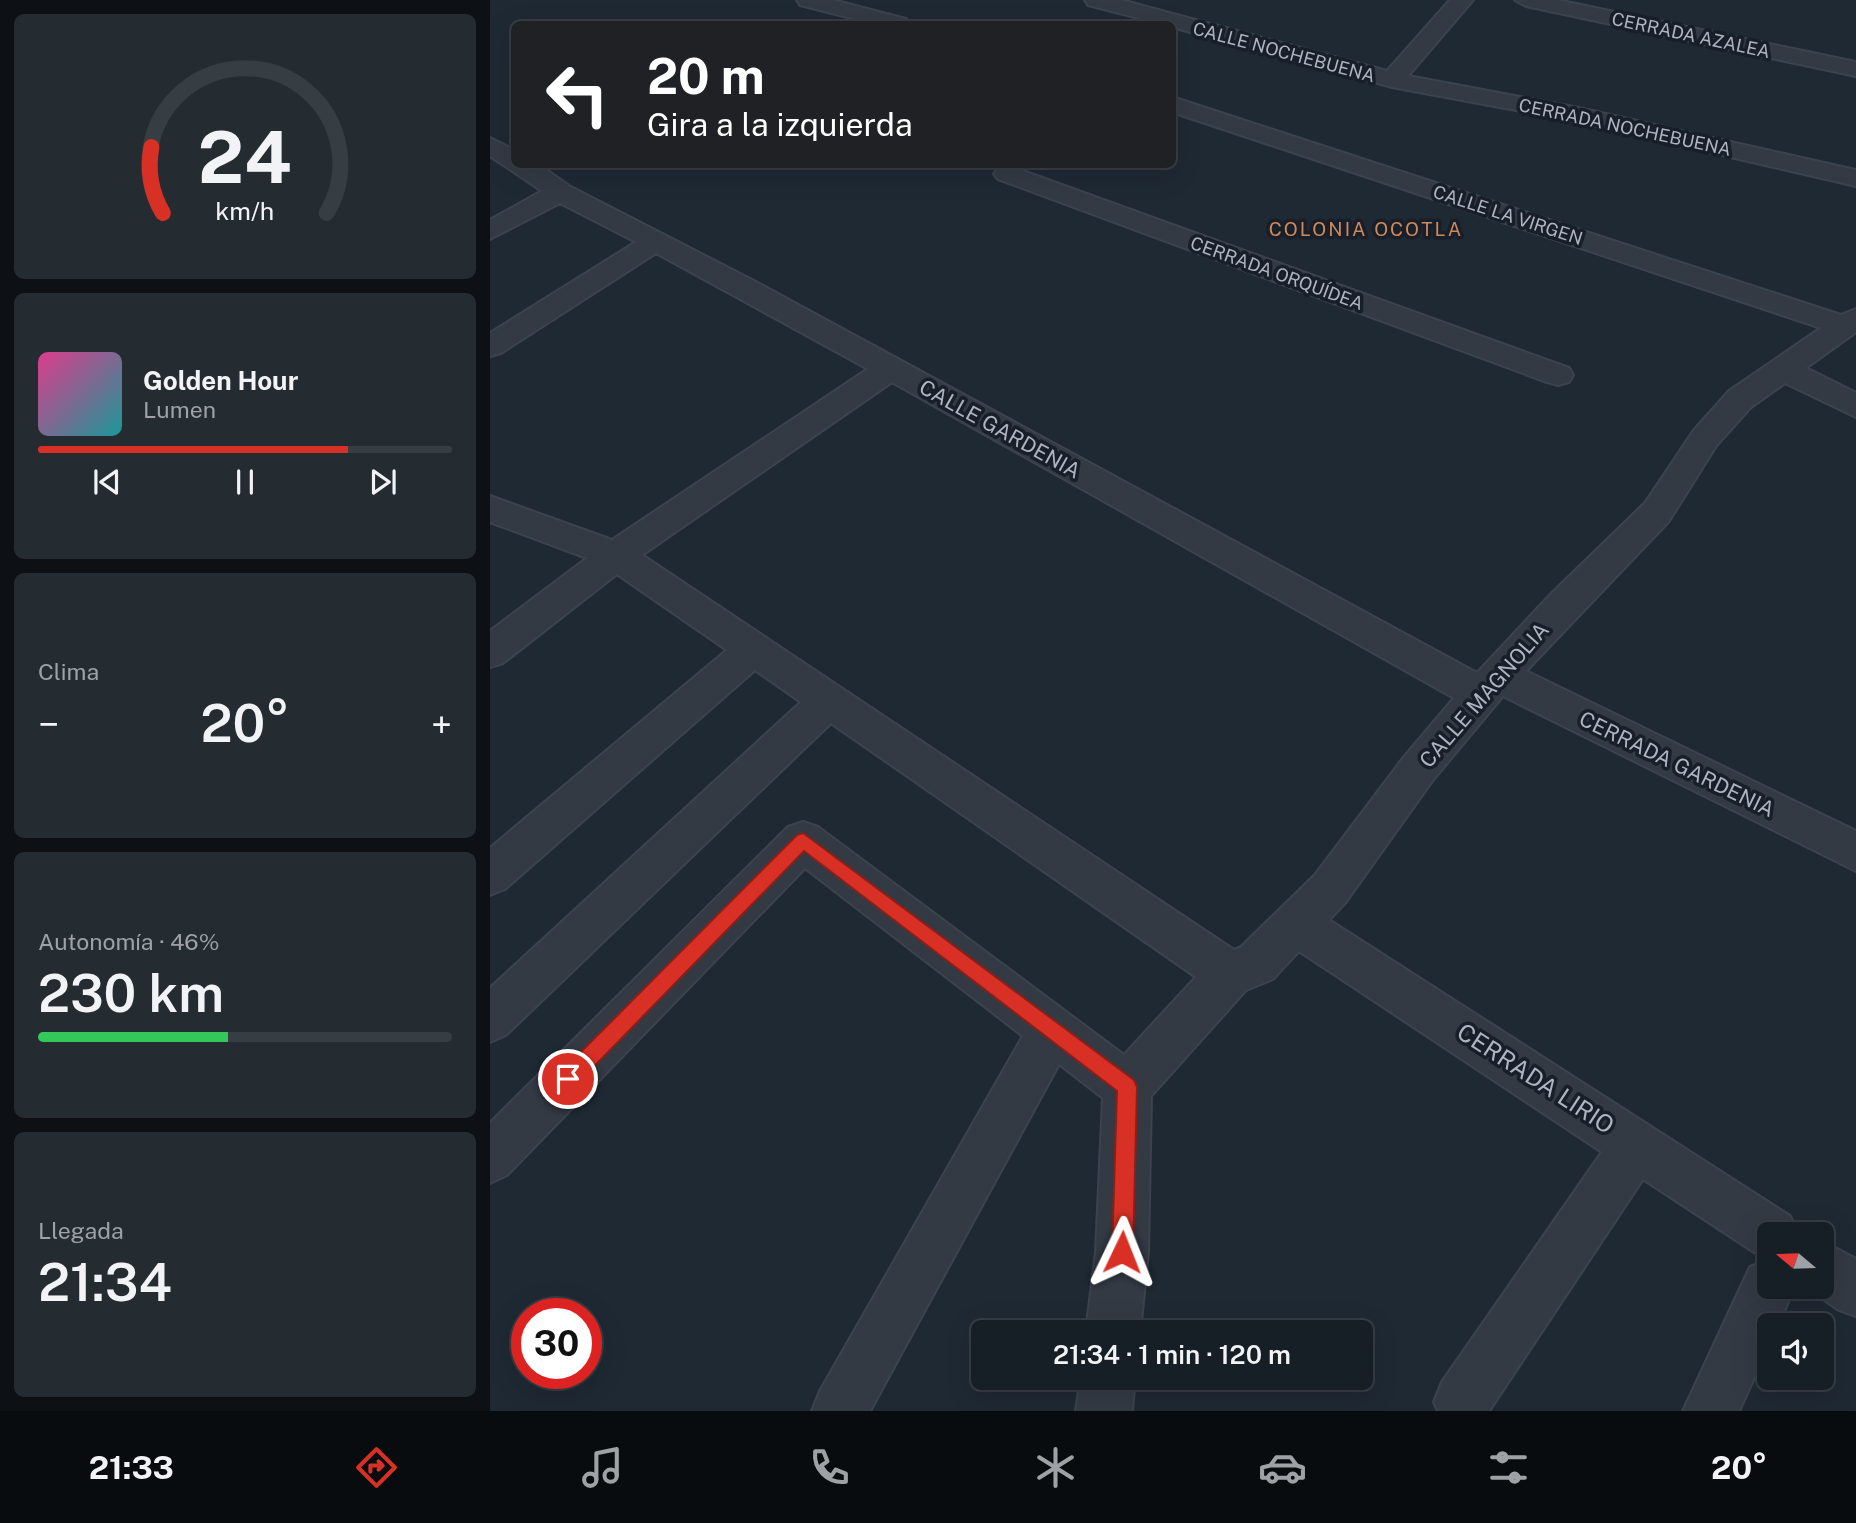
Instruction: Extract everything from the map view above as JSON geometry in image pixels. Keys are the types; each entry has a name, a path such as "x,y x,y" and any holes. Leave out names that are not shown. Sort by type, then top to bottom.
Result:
{"street":[{"path":"808,0 887,21"},
{"name":"CALLE NOCHEBUENA","path":"1096,0 1152,21"},
{"path":"1392,80 1462,0"},
{"name":"CERRADA AZALEA","path":"1526,0 1856,69"},
{"name":"CALLE NOCHEBUENA","path":"1176,27 1392,80"},
{"name":"CERRADA NOCHEBUENA","path":"1392,80 1579,115 1856,178"},
{"name":"CALLE LA VIRGEN","path":"1176,105 1850,322"},
{"path":"490,145 511,159"},
{"name":"CALLE GARDENIA","path":"526,168 560,192 1489,685"},
{"name":"CERRADA ORQUÍDEA","path":"1012,168 1007,174 1558,375"},
{"path":"490,232 560,192"},
{"path":"490,346 656,241"},
{"name":"CALLE MAGNOLIA","path":"1127,1087 1230,974 1257,962 1298,925 1330,889 1418,769 1489,685 1657,513 1705,438 1740,399 1850,322"},
{"path":"490,652 616,555 891,368"},
{"path":"1783,369 1856,406"},
{"path":"490,509 616,555 1230,974"},
{"path":"490,876 754,649"},
{"name":"CERRADA GARDENIA","path":"1489,685 1856,852"},
{"path":"490,1019 830,700"},
{"path":"490,1158 803,841 1127,1087 1122,1252 1114,1320"},
{"name":"CERRADA LIRIO","path":"1298,925 1757,1224"},
{"path":"840,1411 1052,1030"},
{"path":"1462,1402 1637,1144"},
{"path":"1834,1275 1856,1290"},
{"path":"1711,1411 1763,1299"},
{"path":"1104,1411 1106,1390"}],"district":[{"name":"COLONIA OCOTLA","path":"1366,229"}],"route":[{"path":"568,1079 803,841 1127,1087 1122,1252"}]}
